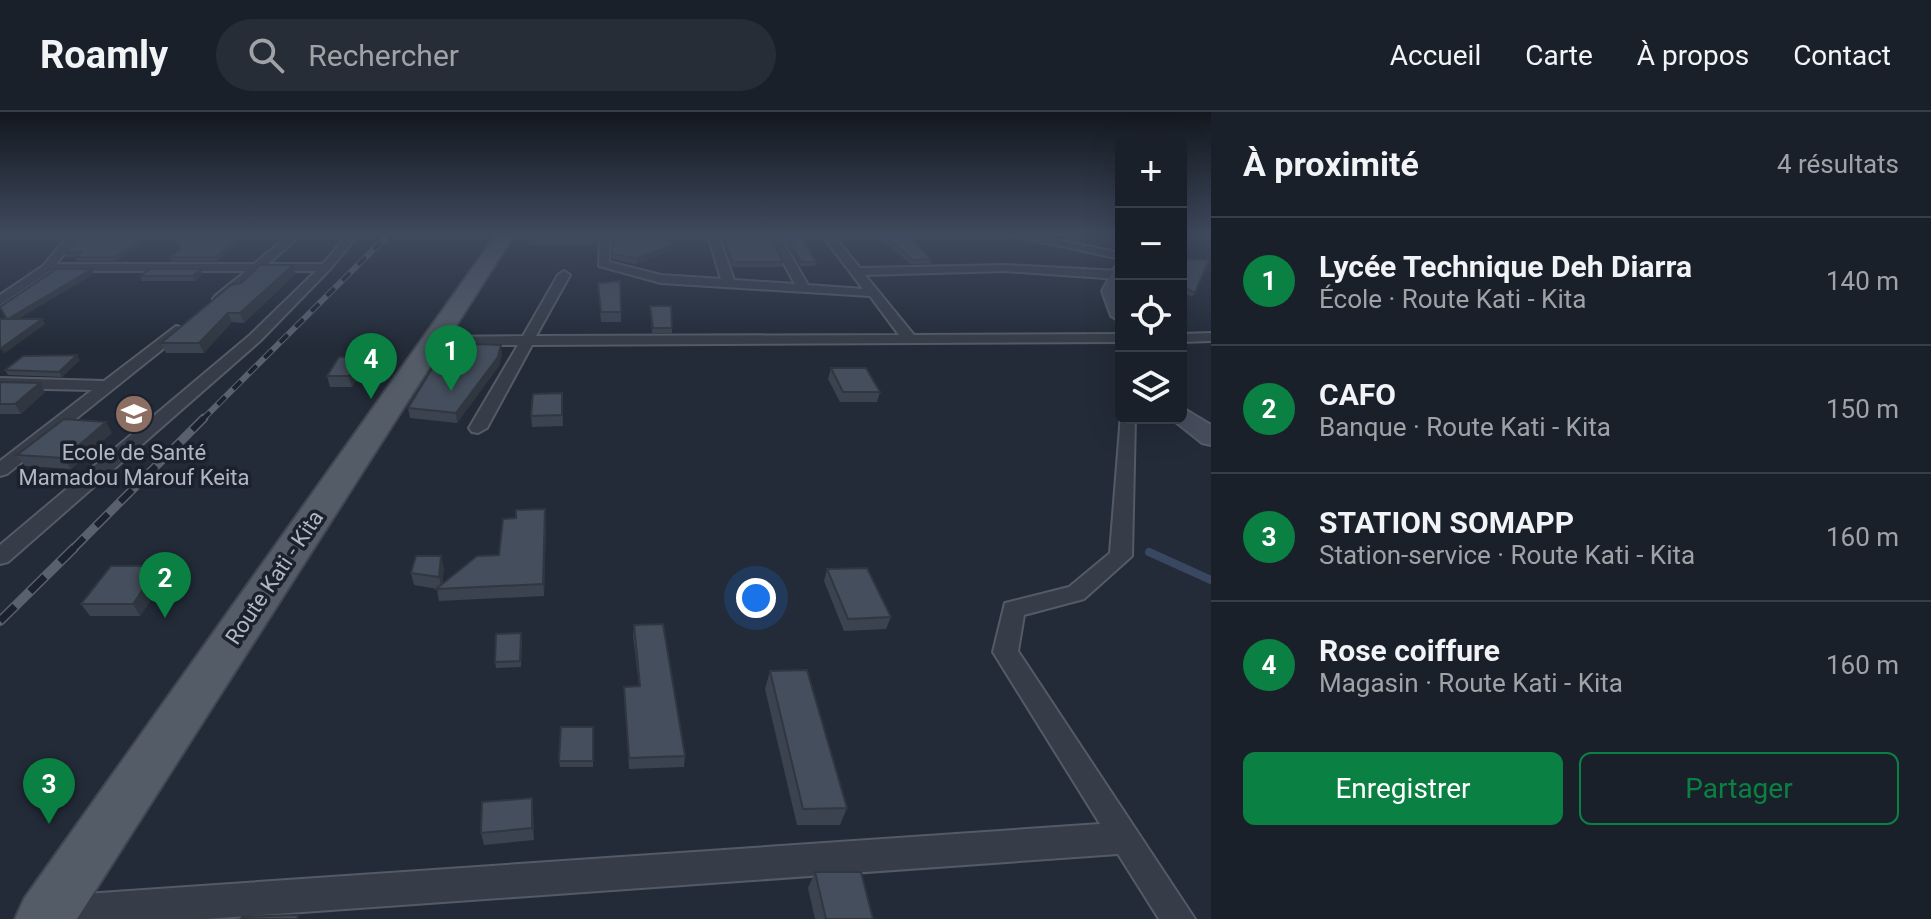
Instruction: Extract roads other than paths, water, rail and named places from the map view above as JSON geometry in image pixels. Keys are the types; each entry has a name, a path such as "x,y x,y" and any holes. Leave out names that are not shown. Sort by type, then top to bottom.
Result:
{"main road":[{"name":"Route Kati - Kita","path":"46,916 480,273"}],"street":[{"path":"2,298 40,273"},
{"path":"0,470 253,273"},
{"path":"0,557 11,537 255,338 320,273"},
{"path":"636,273 661,279 874,293"},
{"path":"725,273 729,284"},
{"path":"795,273 804,289"},
{"path":"858,273 910,339"},
{"path":"478,428 564,275"},
{"path":"1115,280 1111,291 1115,301"},
{"path":"1187,338 1211,337"},
{"path":"434,341 1115,338"},
{"path":"0,383 108,386"},
{"path":"1187,419 1211,437"},
{"path":"1127,424 1121,556 1076,593 1013,609 1005,652 1178,919"},
{"path":"46,916 1125,838"}],"waterway":[{"path":"1149,552 1211,580"}],"railway":[{"path":"202,420 350,273"},
{"path":"74,548 202,420"},
{"path":"0,621 74,548"}],"place":[{"name":"Lycée Technique Deh Diarra","path":"451,391"},
{"name":"Rose coiffure","path":"371,399"},
{"name":"Ecole de Santé Mamadou Marouf Keita","path":"134,414"},
{"name":"CAFO","path":"165,618"},
{"name":"STATION SOMAPP","path":"49,824"}]}
